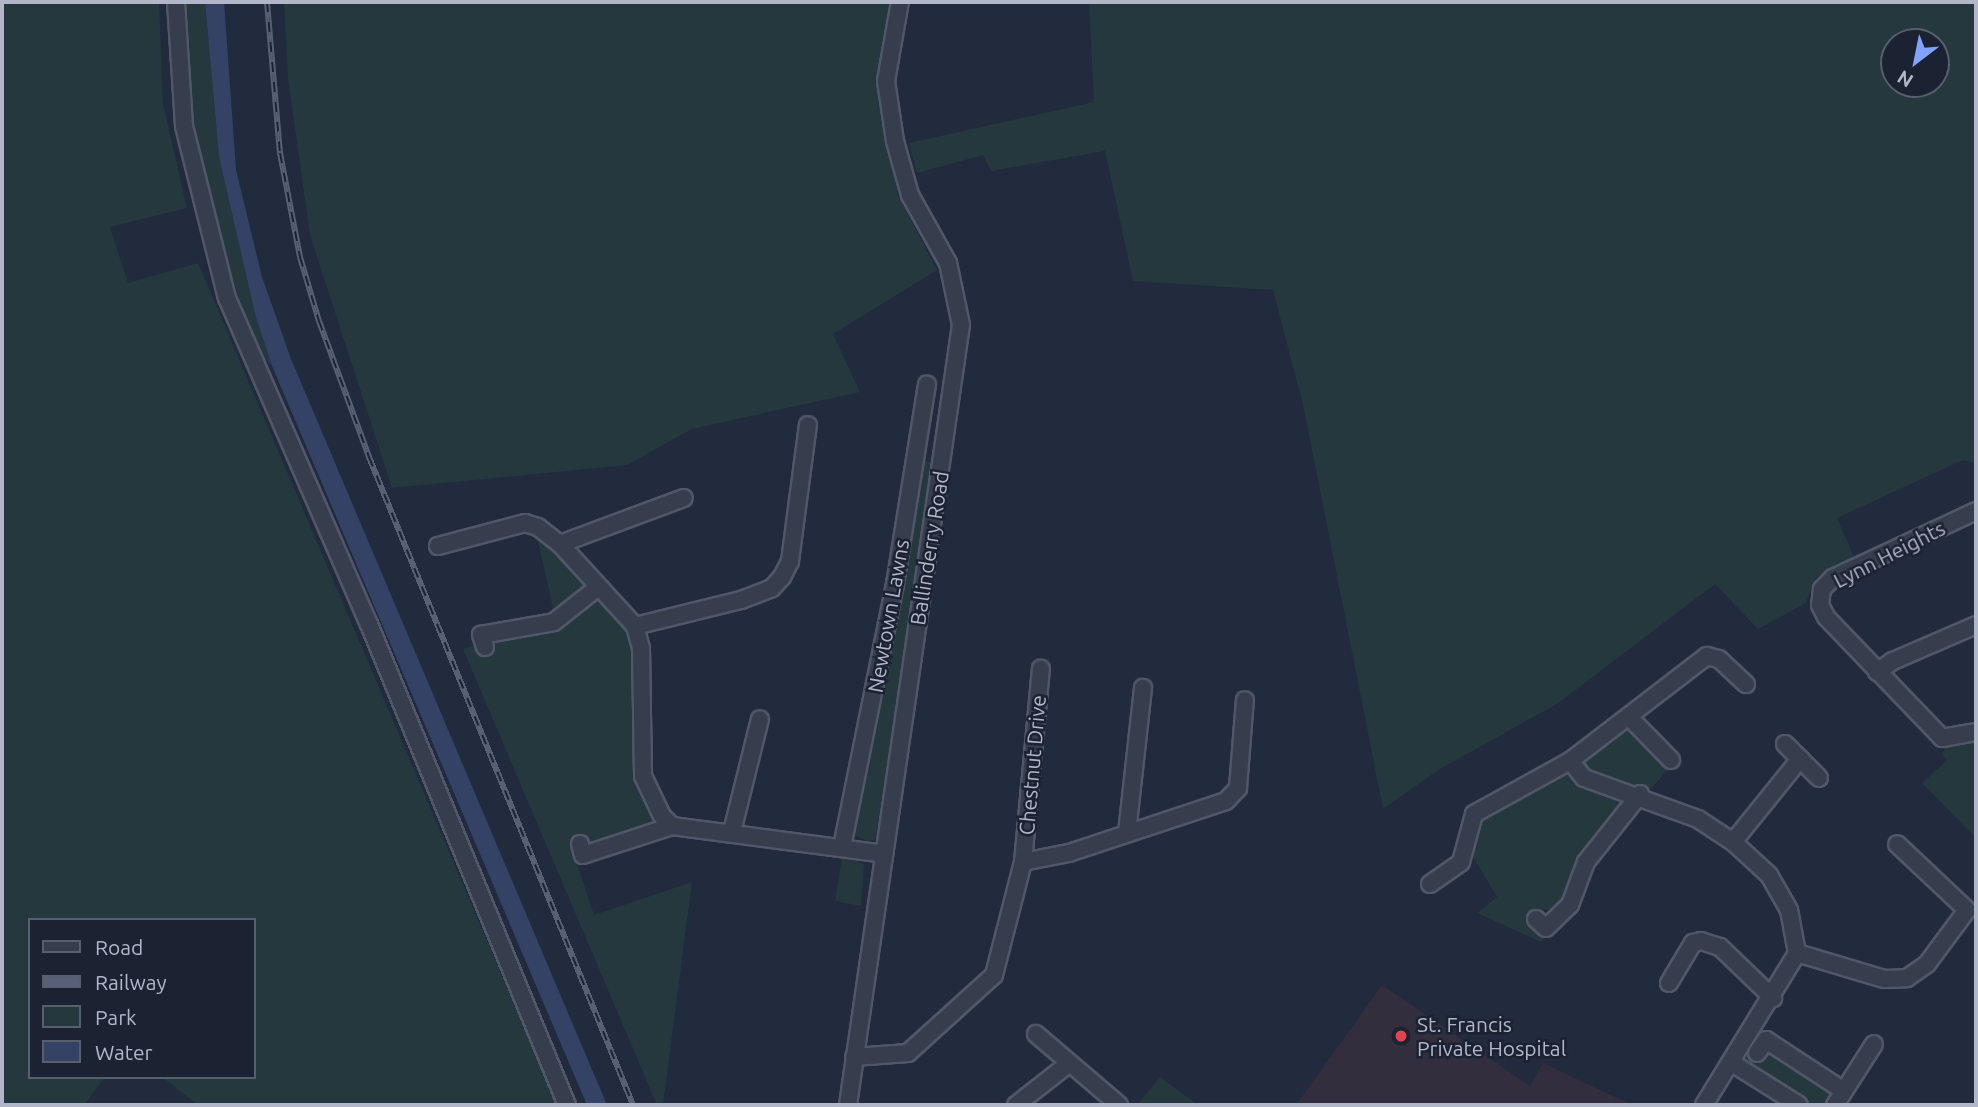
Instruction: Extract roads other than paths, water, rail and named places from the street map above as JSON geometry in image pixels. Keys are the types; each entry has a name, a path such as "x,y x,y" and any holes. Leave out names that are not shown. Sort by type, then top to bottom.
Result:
{"street":[{"path":"176,2 184,126 226,298 369,624 567,1105"},
{"name":"Ballinderry Road","path":"848,1105 961,325 948,263 910,195 895,141 886,80 900,2"},
{"name":"Newtown Lawns","path":"842,847 895,584 928,384"},
{"path":"635,626 741,600 772,588 782,577 790,561 808,425"},
{"path":"560,544 684,498"},
{"name":"Lynn Heights","path":"1976,511 1833,578 1822,589 1820,605 1826,617 1942,738 1976,732"},
{"path":"438,546 525,523 560,544 635,626 642,648 643,776 662,816 672,826"},
{"path":"485,648 481,635 554,622 598,587"},
{"path":"1877,672 1893,661 1976,625"},
{"path":"1436,884 1461,862 1474,814 1570,761 1707,656 1719,659 1746,684"},
{"name":"Chestnut Drive","path":"854,1057 908,1053 994,975 1023,862 1041,669"},
{"path":"1127,833 1143,688"},
{"name":"Chestnut Drive","path":"1023,862 1127,833 1226,801 1238,789 1245,700"},
{"path":"1629,718 1671,760"},
{"path":"732,832 760,719"},
{"path":"1785,744 1819,778"},
{"path":"1733,842 1800,759"},
{"path":"1570,761 1584,778 1640,794 1698,819 1733,842 1769,875 1790,910 1797,953 1773,998 1704,1105"},
{"path":"1536,919 1546,928 1570,905 1586,862 1640,794"},
{"path":"580,844 583,855 672,826 884,854"},
{"path":"1797,953 1884,979 1907,978 1927,964 1971,904 1897,844"},
{"path":"1669,983 1693,943 1701,940 1720,947 1773,998"},
{"path":"1036,1034 1067,1065 1119,1105"},
{"path":"1757,1054 1766,1040 1844,1091"},
{"path":"1835,1105 1874,1044"},
{"path":"1732,1063 1799,1105"},
{"path":"1016,1105 1067,1065"}],"water":[{"path":"205,2 224,2 236,170 262,277 291,359 607,1105 587,1105 272,366 256,318 219,157"}],"railway":[{"path":"267,2 280,153 300,257 319,321 369,457 633,1105"}],"place":[{"name":"St. Francis Private Hospital","path":"1401,1036"}]}
